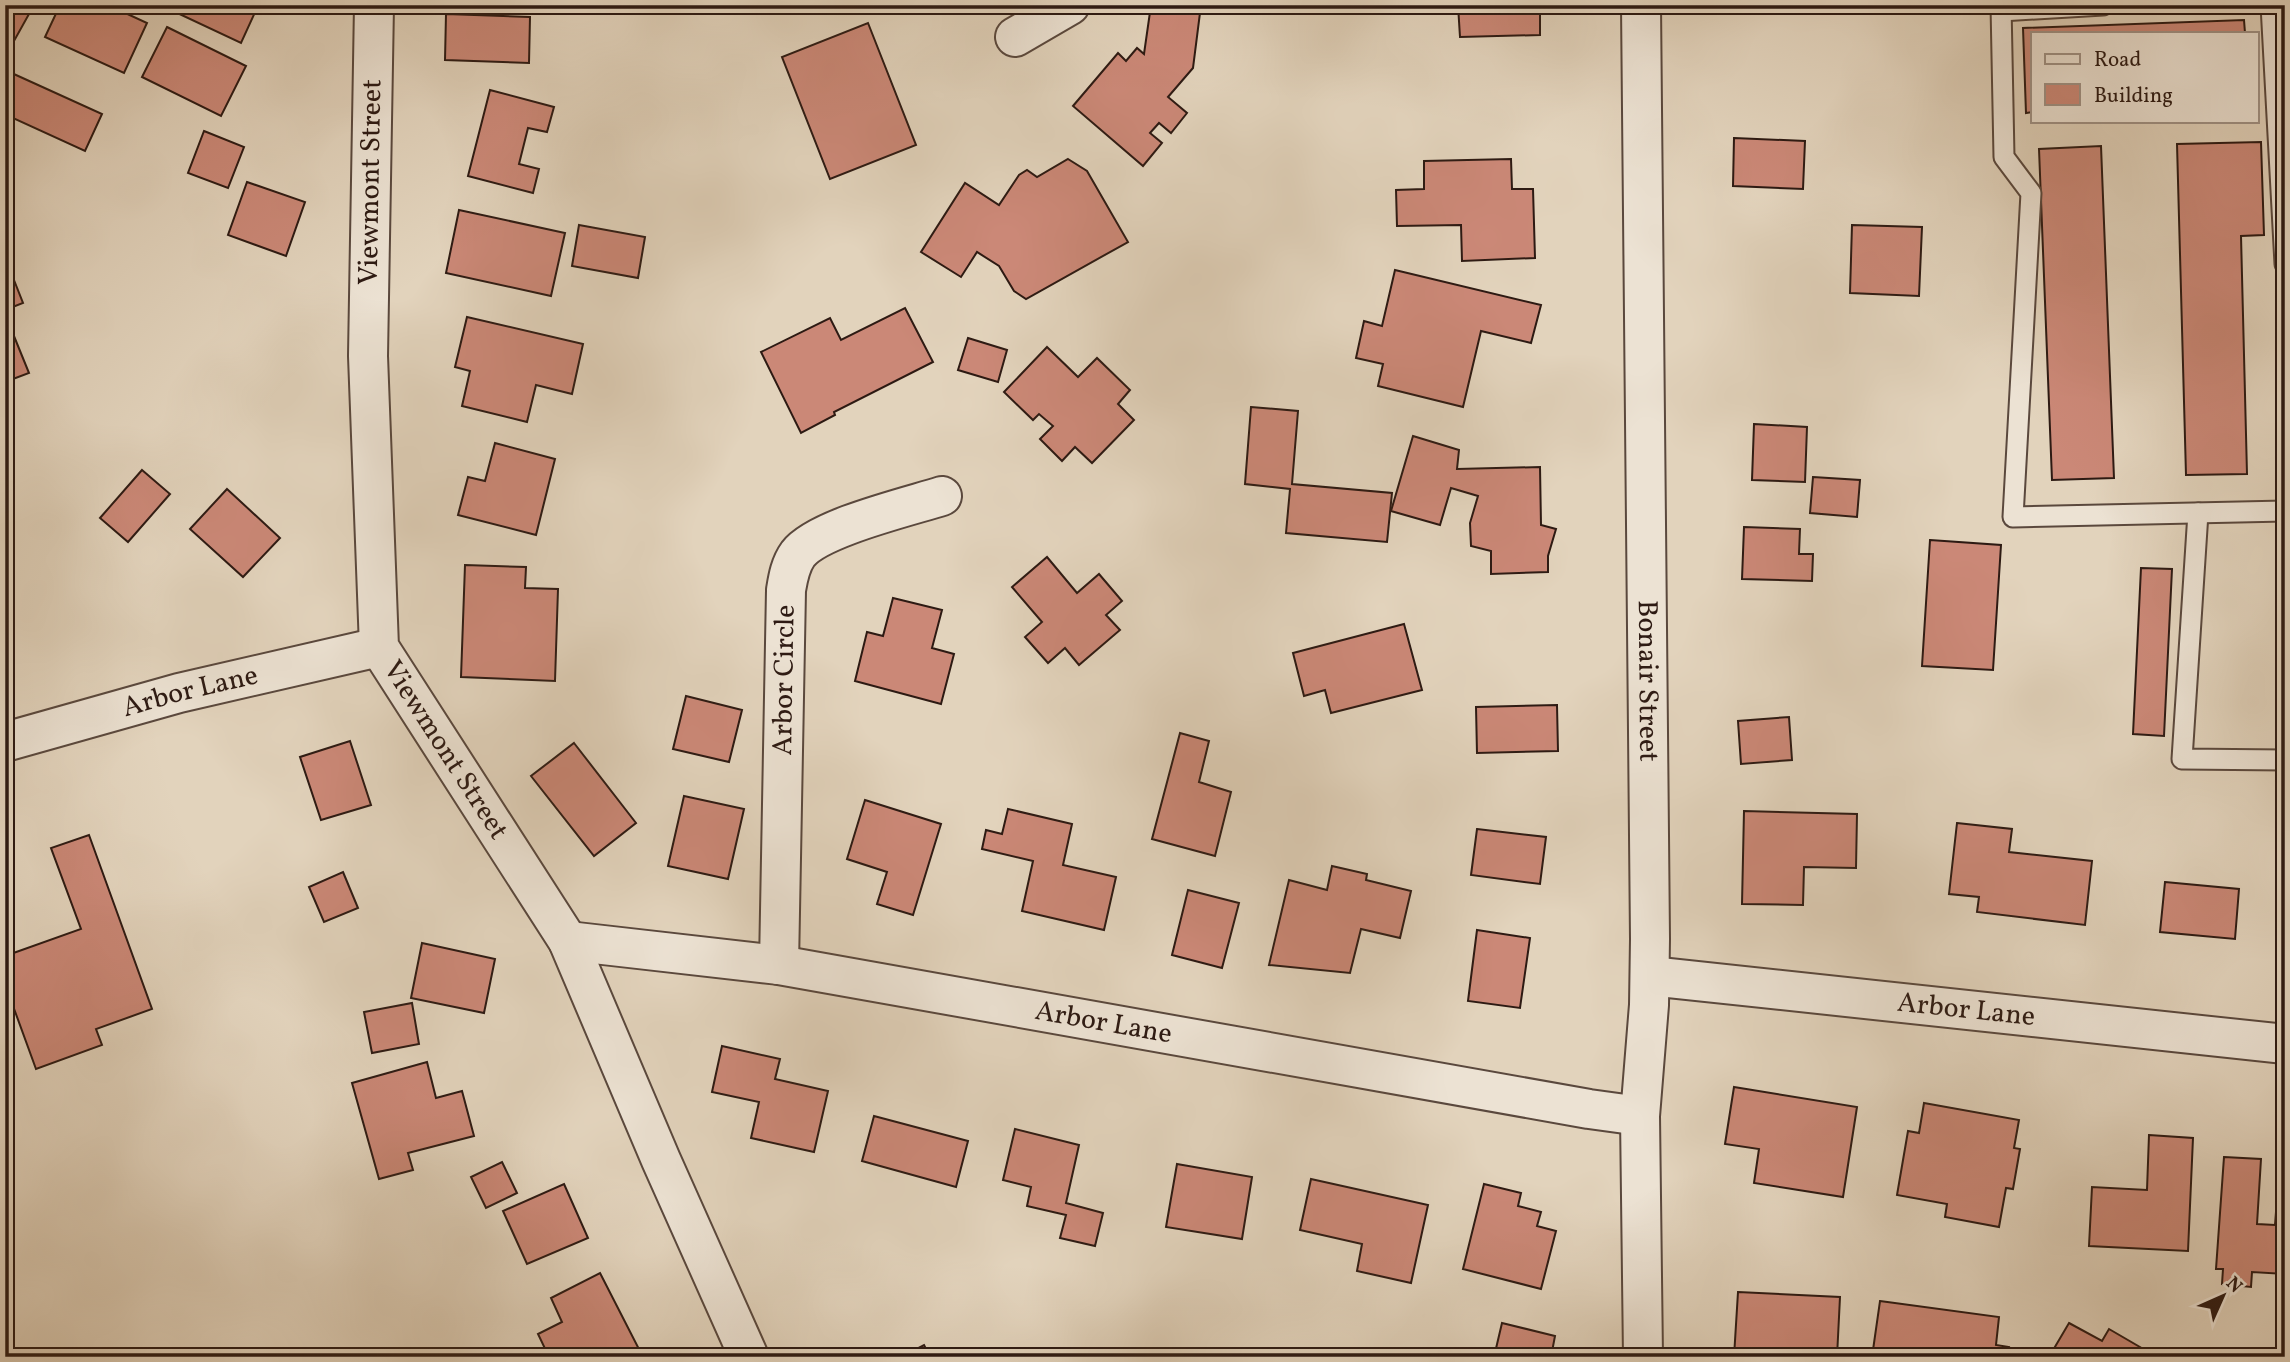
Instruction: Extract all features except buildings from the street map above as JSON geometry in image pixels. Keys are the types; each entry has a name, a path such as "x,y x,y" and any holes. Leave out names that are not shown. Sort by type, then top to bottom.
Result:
{"street":[{"name":"Viewmont Street","path":"374,5 368,356 379,647 568,941 749,1357"},
{"path":"1015,37 1070,5"},
{"name":"Bonair Street","path":"1641,5 1650,976 1640,1116 1643,1357"},
{"name":"Arbor Circle","path":"779,965 786,590 792,565 805,547 826,533 942,496"},
{"name":"Arbor Lane","path":"5,741 179,693 379,647"},
{"name":"Arbor Lane","path":"568,941 779,965 1589,1110 1640,1116"},
{"name":"Arbor Lane","path":"1650,976 2285,1044"}],"lane":[{"path":"2103,5 2001,8 2004,157 2031,193 2013,517 2285,511"},
{"path":"2271,5 2285,264"},
{"path":"2198,513 2182,759 2285,760"}]}
